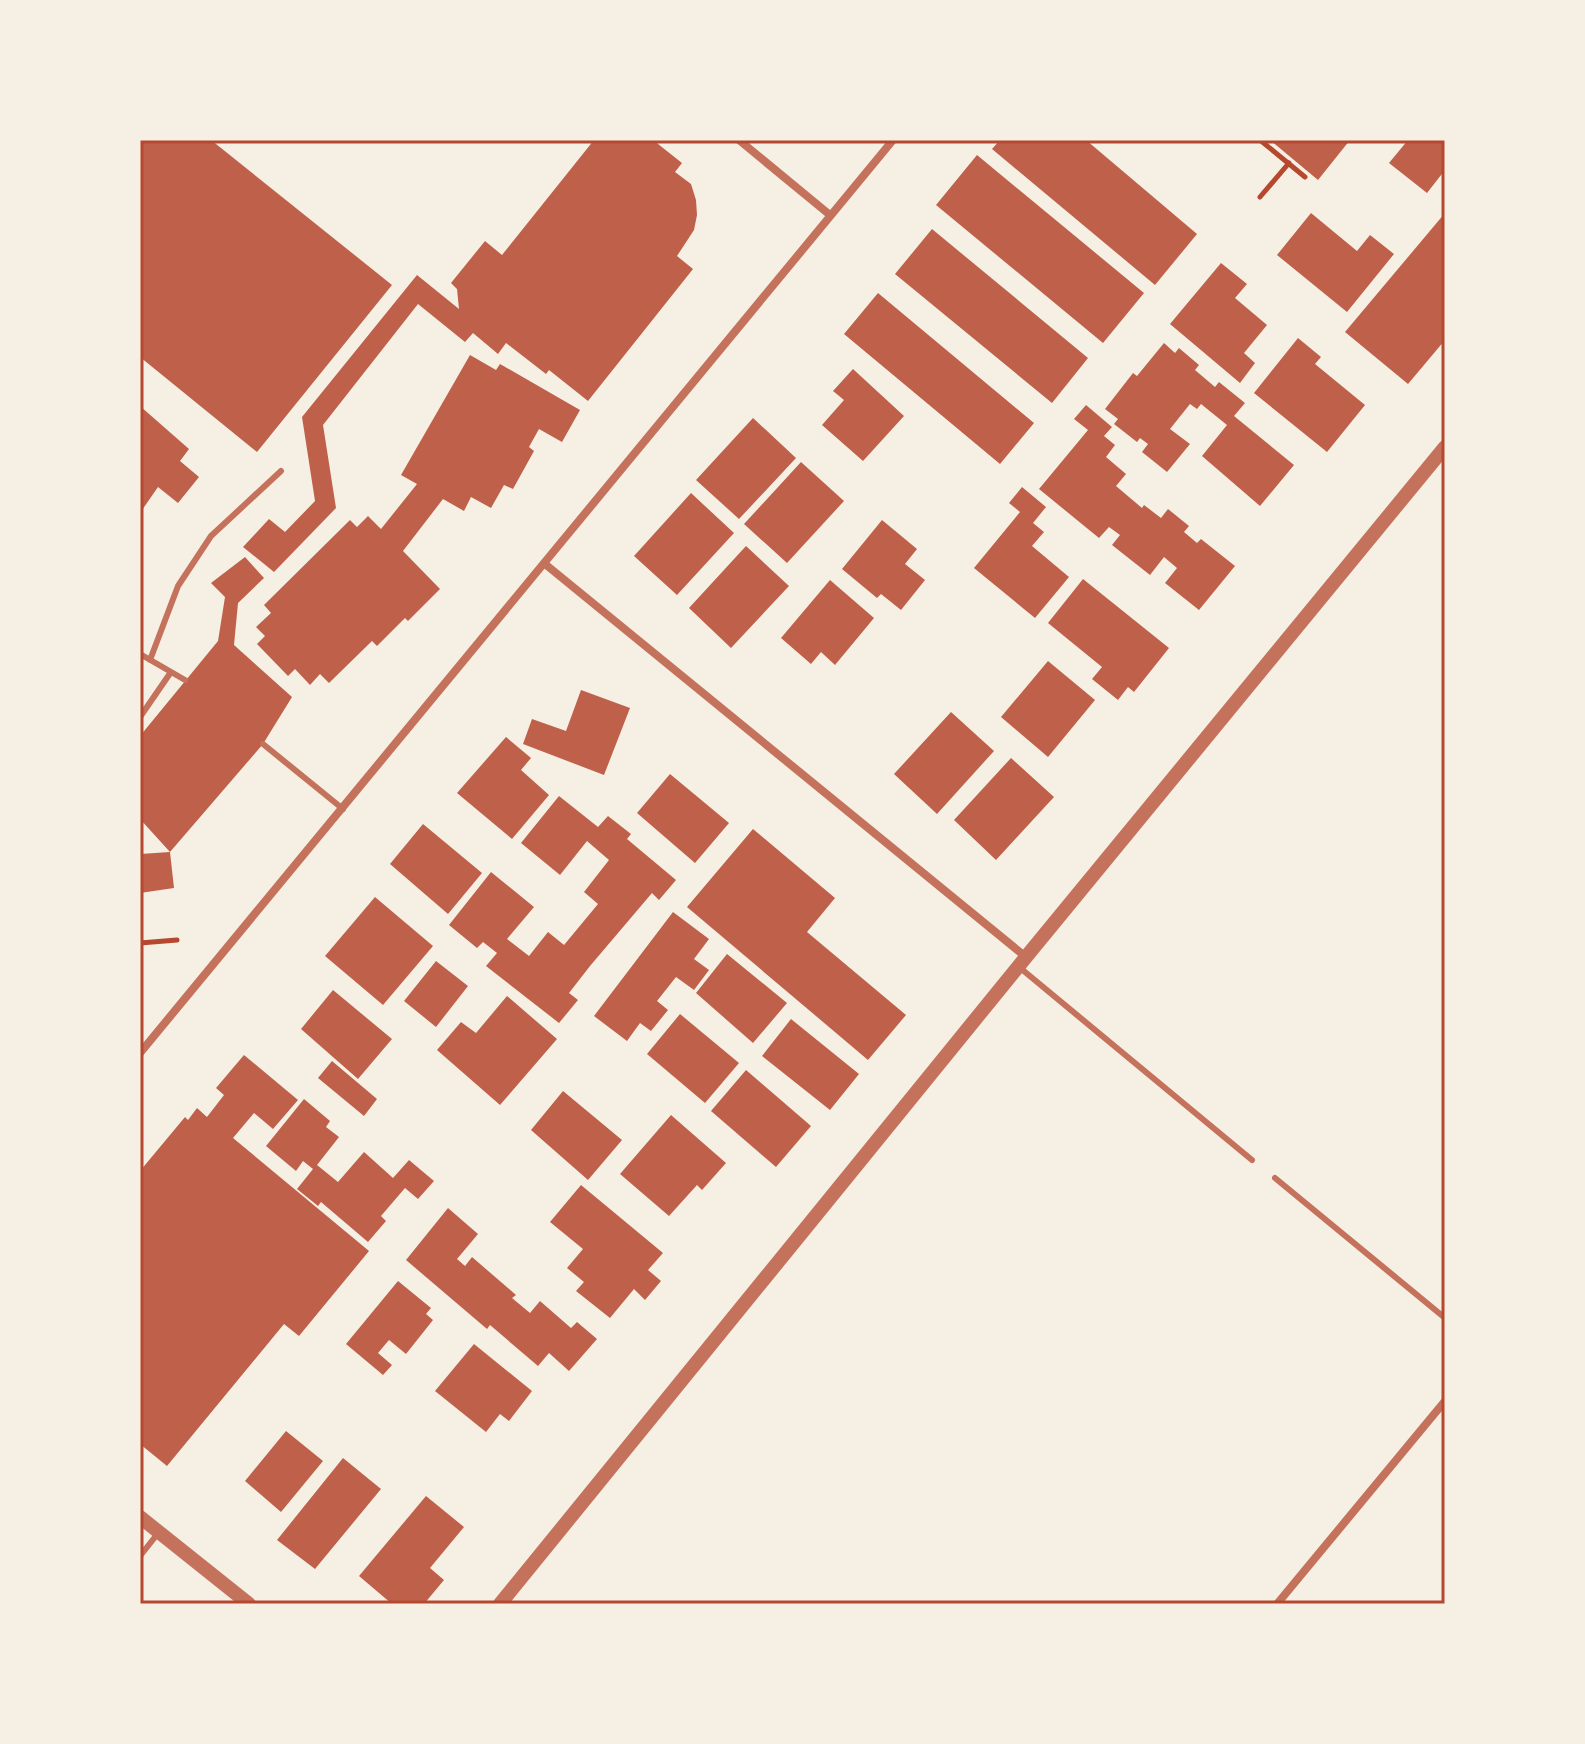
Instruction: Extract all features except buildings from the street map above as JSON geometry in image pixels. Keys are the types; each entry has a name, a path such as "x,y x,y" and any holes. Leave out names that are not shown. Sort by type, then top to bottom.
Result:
{"street":[{"path":"739,140 830,215"},
{"path":"140,1053 893,140"},
{"path":"500,1604 1445,447"},
{"path":"545,564 1022,962"},
{"path":"1277,1604 1445,1401"},
{"path":"140,1517 249,1604"}],"lane":[{"path":"150,660 178,586 211,536 281,471"},
{"path":"140,654 185,680"},
{"path":"140,717 171,672"},
{"path":"263,744 343,809"},
{"path":"1022,962 1252,1160"},
{"path":"1275,1178 1445,1318"},
{"path":"140,1556 159,1532"}],"path":[{"path":"1260,140 1305,177"},
{"path":"1260,197 1289,163"},
{"path":"140,943 177,940"}]}
